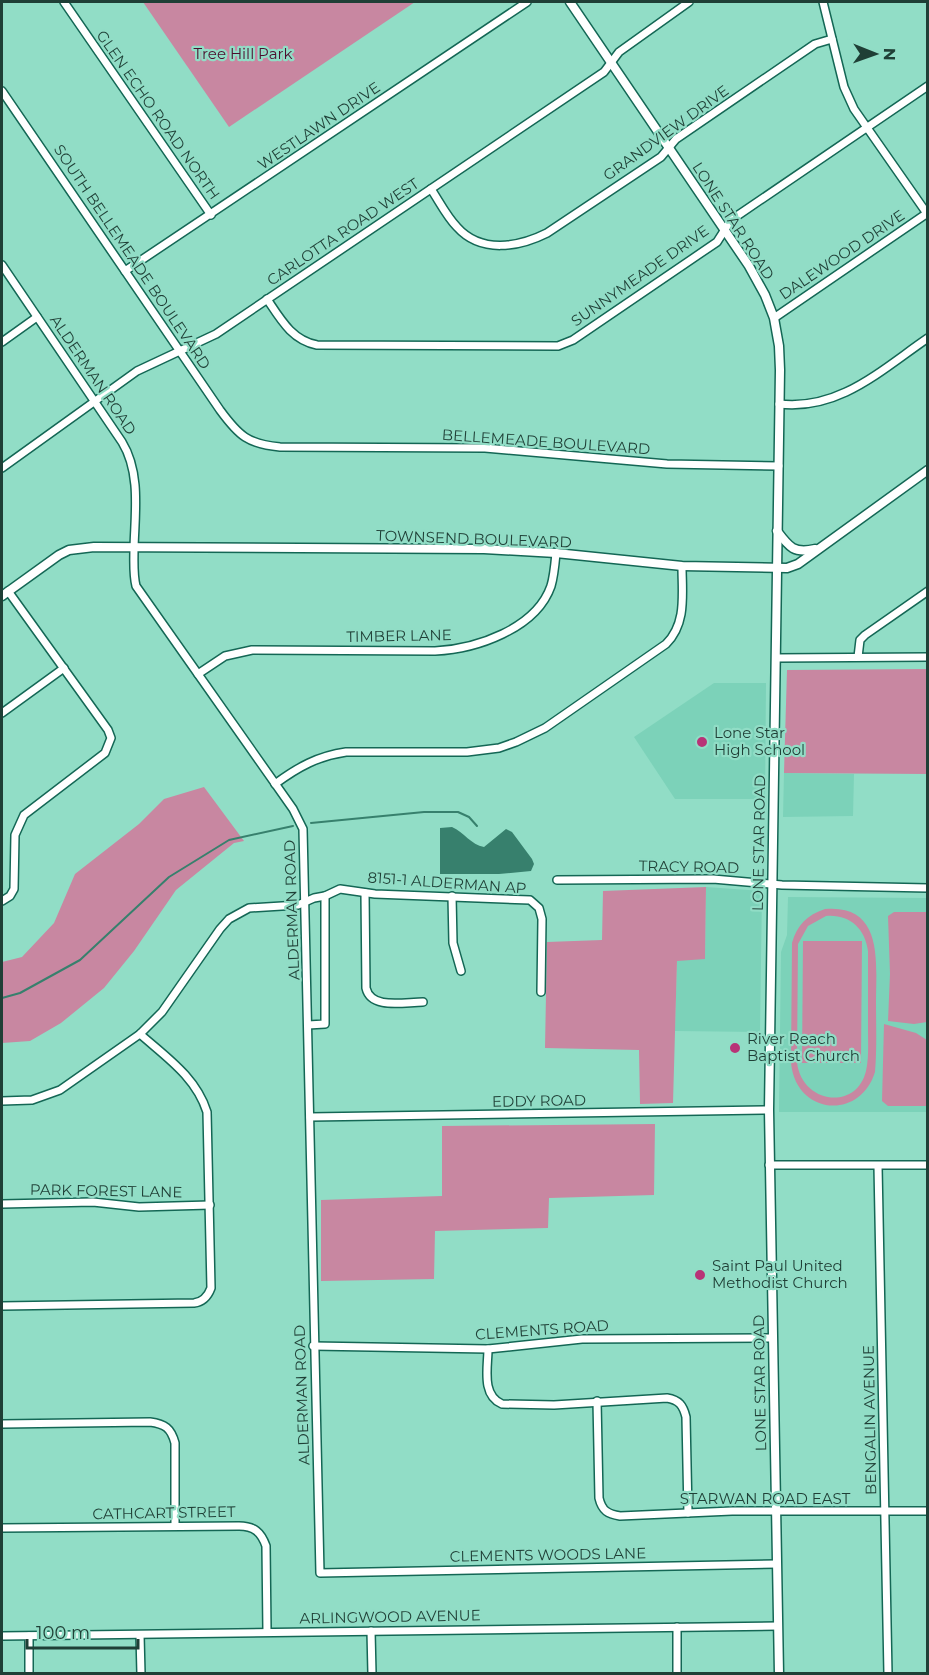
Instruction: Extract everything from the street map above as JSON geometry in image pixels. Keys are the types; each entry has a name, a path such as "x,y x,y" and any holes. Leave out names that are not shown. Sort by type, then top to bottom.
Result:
{"street":[{"name":"GLEN ECHO ROAD NORTH","path":"63,2 211,215"},
{"name":"WESTLAWN DRIVE","path":"125,271 527,2"},
{"name":"LONE STAR ROAD","path":"570,2 749,266 765,295 774,318 779,346 769,1110 779,1674"},
{"name":"CARLOTTA ROAD WEST","path":"2,468 148,364 216,334 604,72 619,52 689,2"},
{"path":"823,2 844,87 854,109 927,214"},
{"name":"GRANDVIEW DRIVE","path":"431,189 457,227 467,236 489,245 519,244 547,233 661,157 676,139 815,44 832,39"},
{"name":"SUNNYMEADE DRIVE","path":"267,299 296,337 306,343 317,345 558,346 573,340 717,242 731,220 927,86"},
{"name":"SOUTH BELLEMEADE BOULEVARD","path":"2,91 233,428 242,436"},
{"name":"DALEWOOD DRIVE","path":"774,318 927,214"},
{"name":"ALDERMAN ROAD","path":"2,266 132,460 135,481 134,579 136,586 275,783 303,829 320,1573"},
{"path":"2,342 37,317"},
{"path":"779,404 813,404 842,395 927,338"},
{"name":"BELLEMEADE BOULEVARD","path":"242,436 257,443 280,447 485,448 667,464 779,466"},
{"name":"TOWNSEND BOULEVARD","path":"5,593 47,562 69,550 94,547 484,549 556,553 682,566 787,568 798,564 927,470"},
{"path":"777,531 792,548 804,552 818,549"},
{"name":"TIMBER LANE","path":"198,674 225,656 252,650 452,651 489,641 523,620 544,599 551,585 556,553"},
{"path":"275,783 298,767 330,754 483,751 508,745 532,735 673,637 681,620 682,566"},
{"path":"858,657 860,640 865,635 927,591"},
{"path":"2,901 10,896 14,889 15,835 24,815 105,753 111,738 108,730 64,668 5,593"},
{"path":"776,658 927,657"},
{"path":"2,713 64,668"},
{"name":"TRACY ROAD","path":"557,880 713,879 772,884 927,888"},
{"name":"8151-1 ALDERMAN AP","path":"2,1101 32,1100 54,1093 140,1034 162,1012 220,928 230,919 249,908 298,905 340,889 365,893 530,900 536,905 542,919 541,992"},
{"path":"365,893 367,994 370,999 378,1002 423,1002"},
{"path":"308,1025 325,1024 322,896"},
{"path":"452,896 453,943 461,971"},
{"path":"2,1306 200,1303 208,1296 211,1288 208,1123 202,1098 189,1078 140,1034"},
{"name":"EDDY ROAD","path":"310,1117 769,1110"},
{"path":"769,1165 927,1165"},
{"name":"BENGALIN AVENUE","path":"878,1166 888,1674"},
{"name":"PARK FOREST LANE","path":"2,1204 93,1202 139,1207 210,1205"},
{"name":"CLEMENTS ROAD","path":"314,1346 488,1349 582,1339 772,1338"},
{"path":"488,1349 490,1395 495,1401 510,1406 667,1398 680,1403 686,1417 688,1513"},
{"name":"STARWAN ROAD EAST","path":"597,1401 599,1498 604,1510 620,1516 776,1510 927,1511"},
{"path":"2,1424 150,1422 166,1426 172,1433 174,1443 175,1526"},
{"name":"CATHCART STREET","path":"2,1528 248,1526 256,1529 263,1536 267,1546 267,1632"},
{"name":"CLEMENTS WOODS LANE","path":"320,1573 777,1564"},
{"name":"ARLINGWOOD AVENUE","path":"2,1636 778,1626"},
{"path":"677,1627 677,1674"},
{"path":"371,1631 372,1674"},
{"path":"140,1635 141,1674"},
{"path":"28,1636 29,1674"}],"shaded area":[{"name":"Lone Star High School","path":"714,683 766,683 765,799 675,799 634,737"},
{"path":"784,773 854,774 853,816 783,817"},
{"path":"706,887 762,891 760,1032 675,1031 677,960 705,958"},
{"path":"788,897 927,898 927,1112 779,1112 781,952 787,935"}],"green space":[{"name":"Tree Hill Park","path":"143,2 415,2 229,127"},
{"path":"927,669 927,774 784,773 787,670"},
{"path":"204,787 244,841 234,843 176,890 134,951 104,988 61,1023 30,1041 2,1043 2,962 22,957 54,923 75,874 139,824 164,799"},
{"path":"706,887 705,959 677,961 673,1103 640,1104 639,1050 545,1048 547,942 602,940 603,891"},
{"path":"844,910 858,916 867,926 873,939 875,954 875,1072 867,1088 856,1099 843,1104 829,1105 816,1102 804,1093 795,1080 791,1063 792,943 800,926 819,911","holes":["826,916 849,920 859,929 868,951 868,1061 860,1084 852,1093 841,1097 818,1094 801,1076 797,1062 798,944 808,926"]},
{"path":"894,912 927,912 927,1022 914,1024 888,1021 890,974 888,916"},
{"path":"803,941 862,941 861,1063 802,1063"},
{"path":"884,1024 916,1033 927,1040 927,1106 888,1106 882,1101"},
{"path":"655,1124 654,1195 549,1198 548,1228 435,1231 434,1279 321,1281 321,1200 442,1196 442,1126"}],"water":[{"path":"452,827 475,844 484,847 506,829 512,832 532,859 534,864 531,871 499,874 440,874 440,828"}],"waterway":[{"path":"311,823 424,812 458,812 469,817 477,826"},
{"path":"2,998 20,993 80,960 169,877 229,840 293,826"}],"place":[{"name":"Lone Star High School","path":"702,742"},
{"name":"River Reach Baptist Church","path":"735,1048"},
{"name":"Saint Paul United Methodist Church","path":"700,1275"}]}
